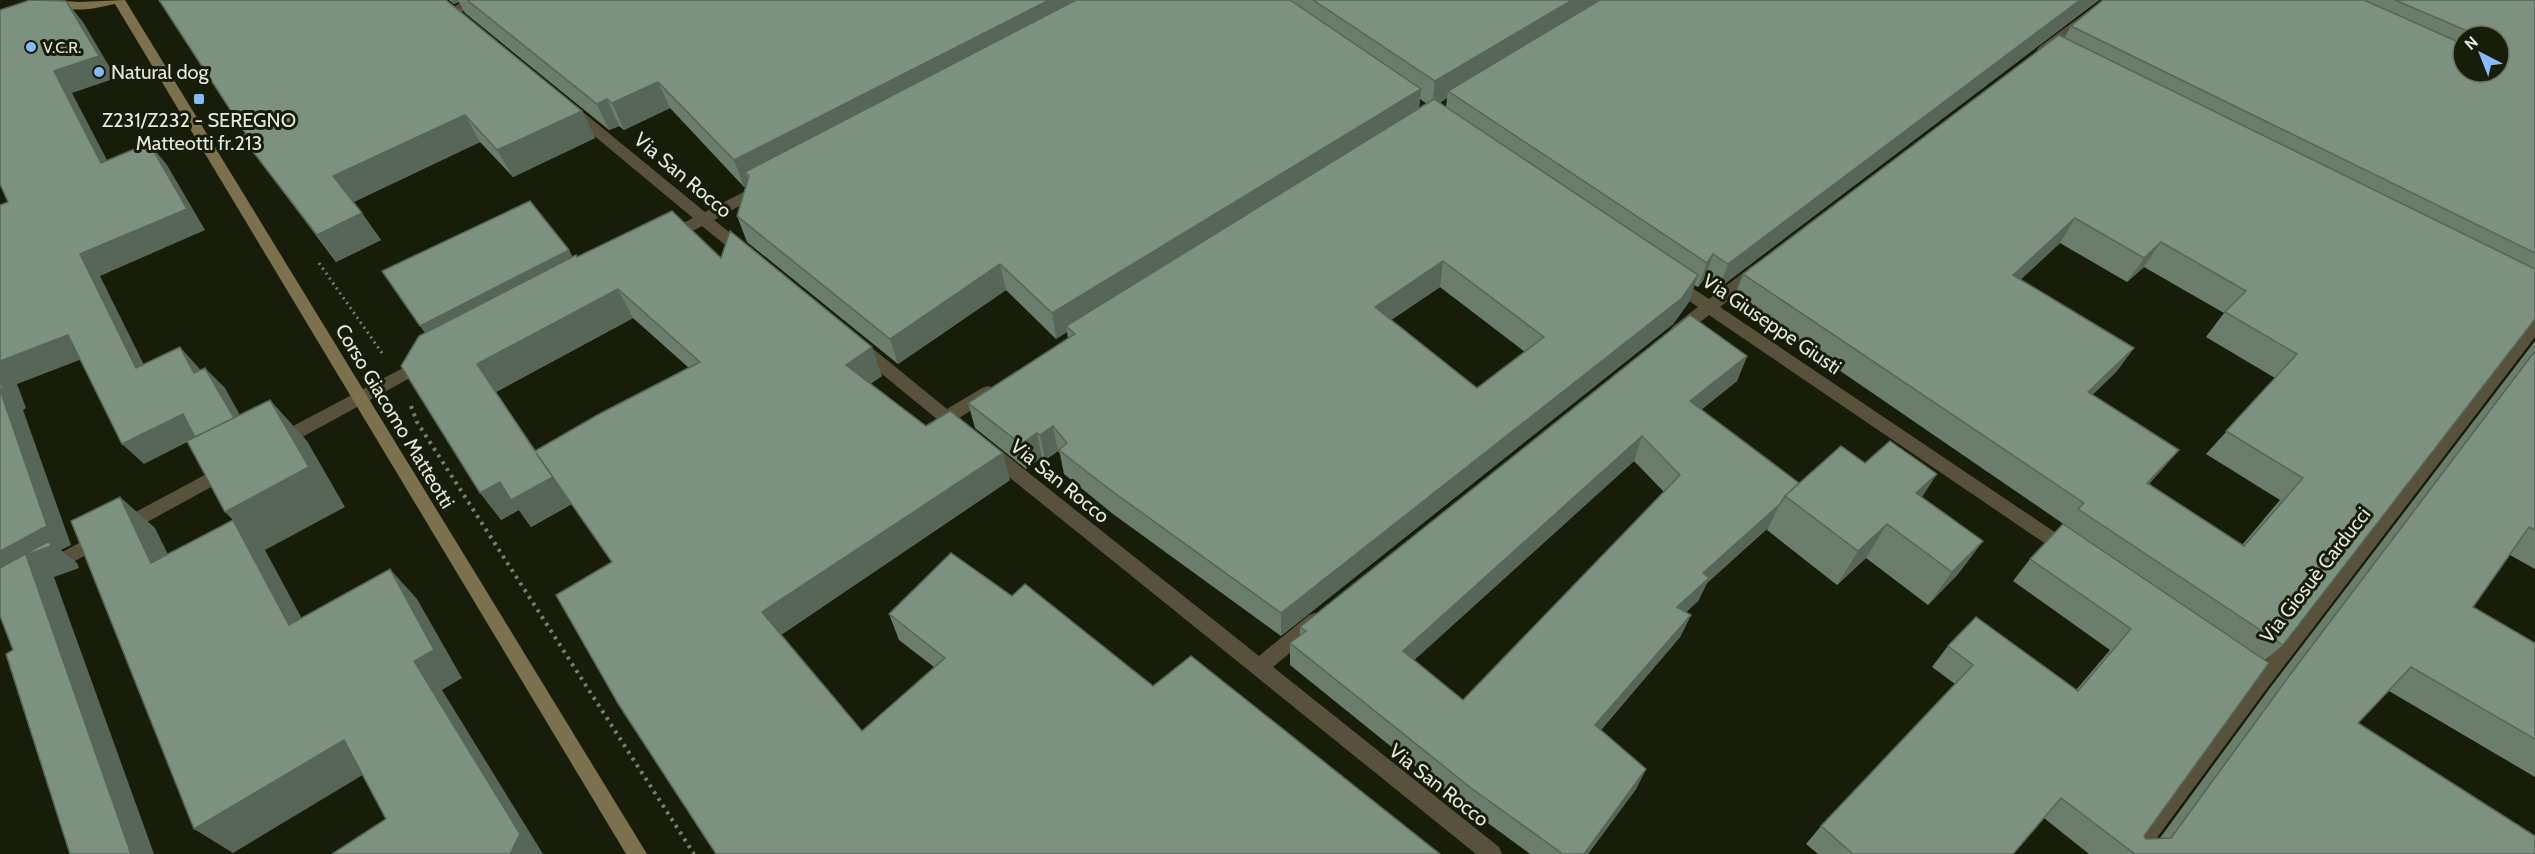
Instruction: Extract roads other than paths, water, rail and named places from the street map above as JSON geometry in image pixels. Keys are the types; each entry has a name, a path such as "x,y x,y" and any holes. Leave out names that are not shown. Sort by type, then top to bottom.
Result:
{"main road":[{"path":"57,0 67,6 87,6 118,0"},
{"name":"Corso Giacomo Matteotti","path":"118,0 637,854"}],"street":[{"path":"471,27 449,9 476,0"},
{"path":"2043,55 2111,0"},
{"name":"Via San Rocco","path":"560,100 757,263"},
{"path":"661,241 770,184"},
{"path":"1662,344 1768,261"},
{"name":"Via Giuseppe Giusti","path":"1661,274 2080,558"},
{"name":"Via Giosuè Carducci","path":"2133,854 2261,681 2535,326"},
{"name":"Via San Rocco","path":"847,336 1492,854"},
{"path":"265,449 440,354"},
{"path":"947,417 997,386"},
{"path":"31,578 245,460"},
{"path":"1258,668 1331,609"},
{"path":"2226,657 2261,681"}],"place":[{"name":"V.C.R.","path":"31,47"},
{"name":"Natural dog","path":"99,72"},
{"name":"Z231/Z232 - SEREGNO Matteotti fr.213","path":"199,99"}]}
